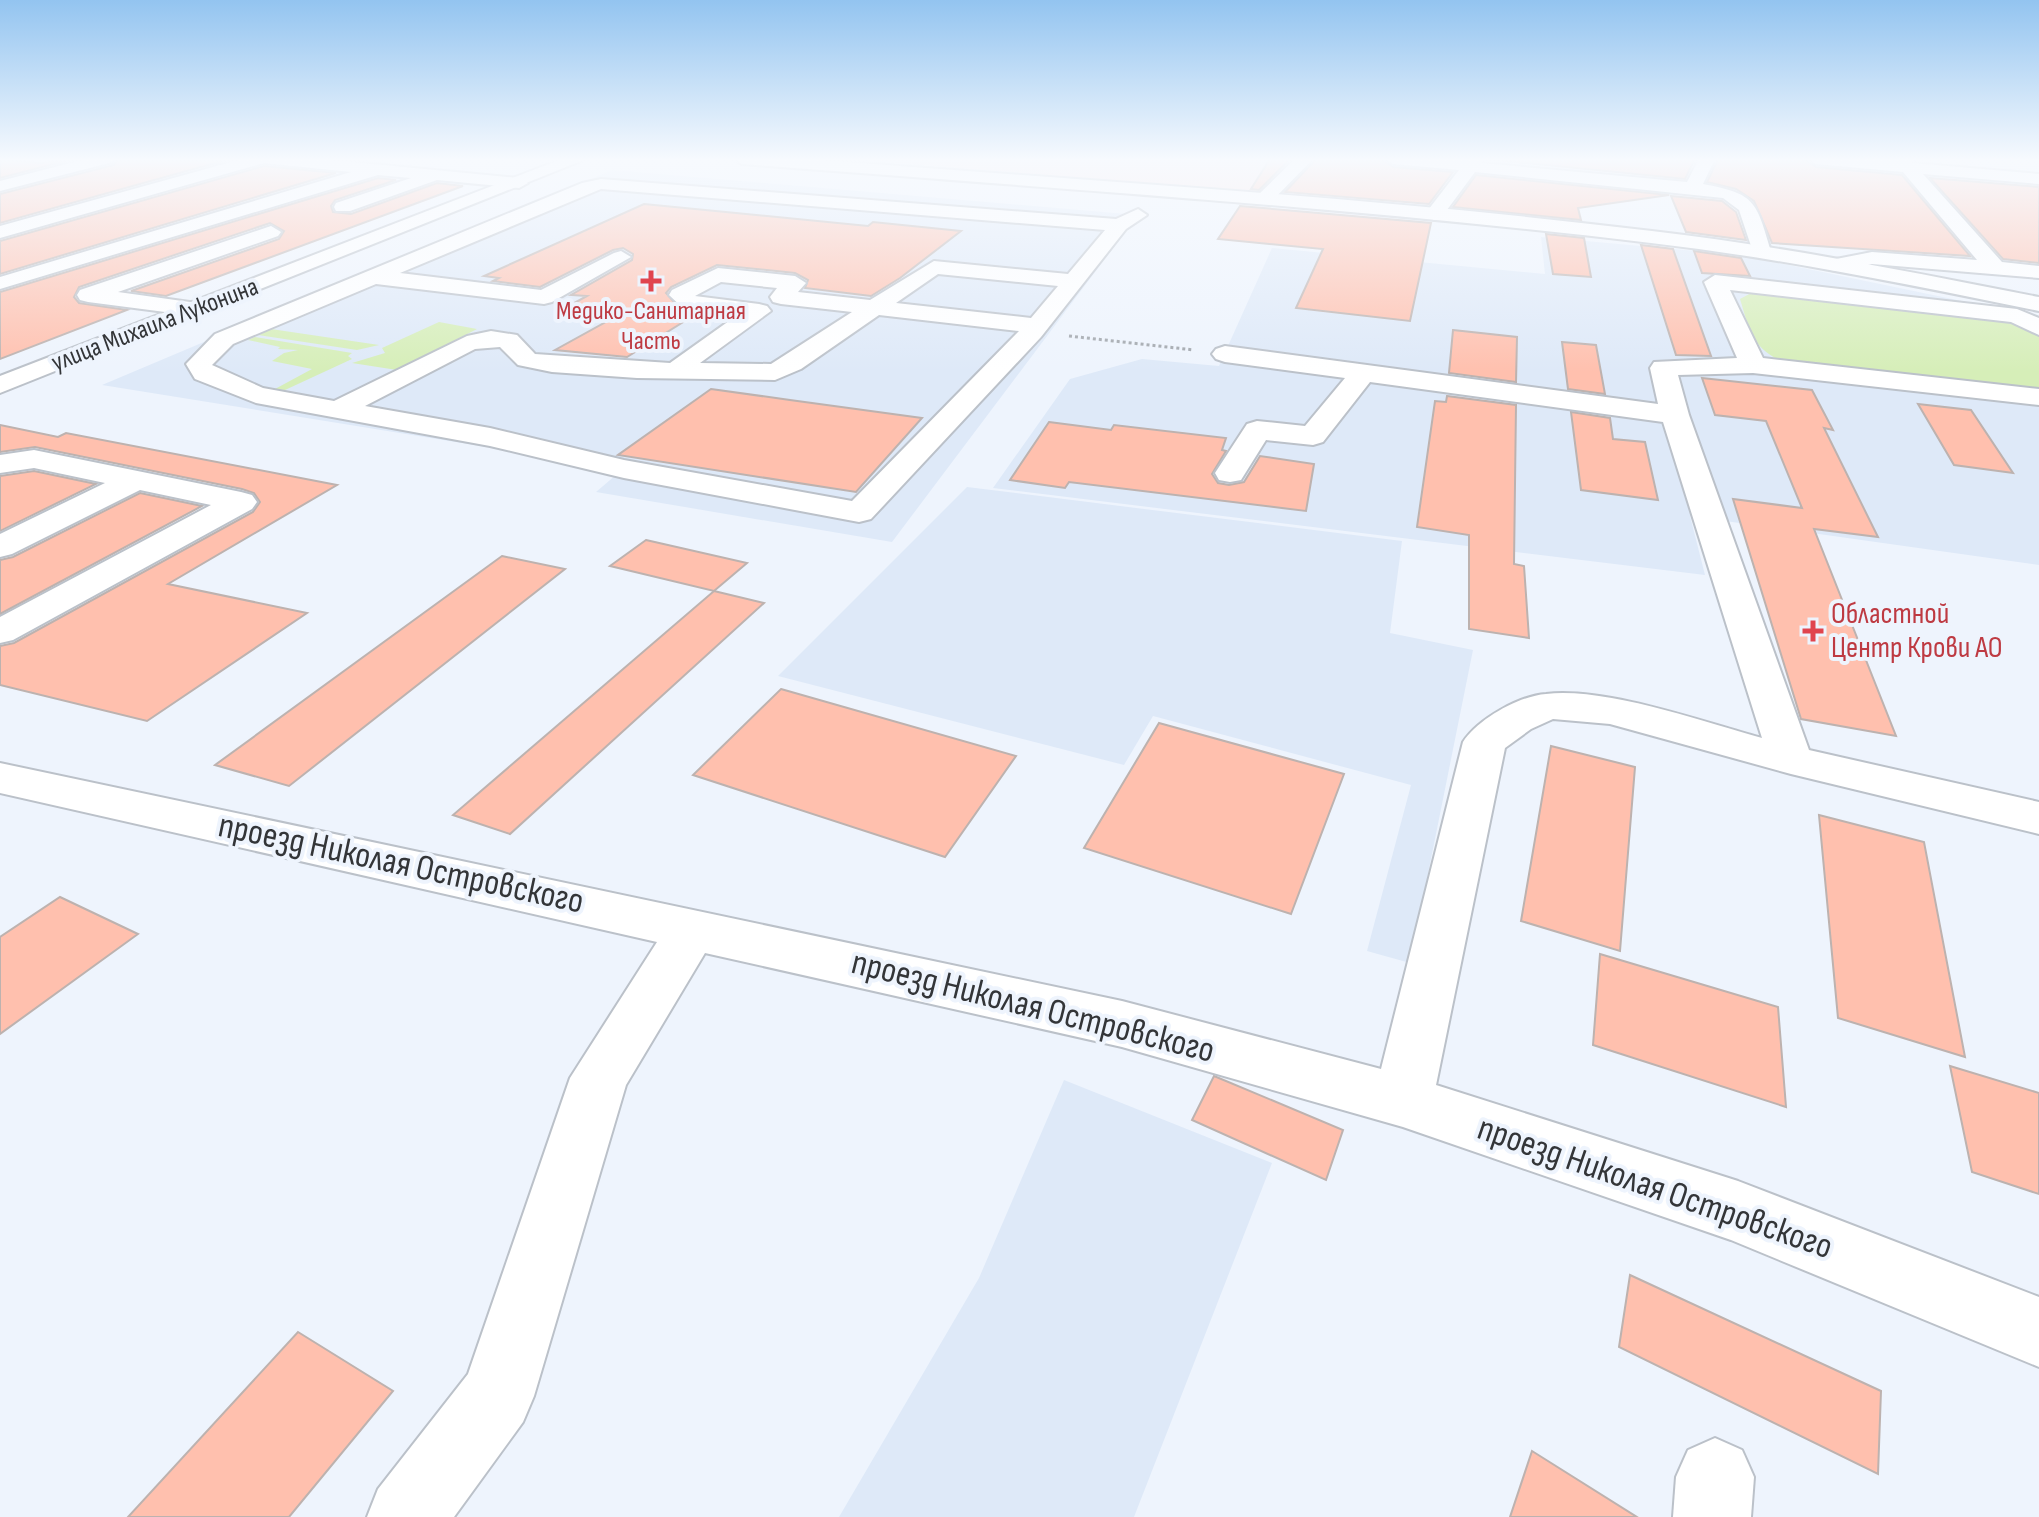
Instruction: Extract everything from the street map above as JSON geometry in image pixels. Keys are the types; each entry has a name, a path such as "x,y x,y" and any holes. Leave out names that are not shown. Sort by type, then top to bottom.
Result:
{"street":[{"path":"1,283 178,230"},
{"path":"88,295 277,230"},
{"name":"улица Михаила Луконина","path":"0,385 399,230"},
{"path":"493,230 367,287 325,296 224,339 199,364 204,373 256,395 490,437 624,469 859,512 1034,329 1073,281 1122,230"},
{"path":"1585,230 1761,251 2039,304"},
{"path":"1755,230 1761,251"},
{"path":"1961,230 1994,267"},
{"path":"286,274 367,287 544,297 621,257"},
{"path":"1839,265 1872,258 2039,272"},
{"path":"337,410 467,343 491,338 508,340 527,360 637,370 775,372 792,364 934,267 1073,281"},
{"path":"677,371 683,363 781,297 795,283 718,275 680,295 693,305 759,311"},
{"path":"1753,365 1715,282 2017,316 2039,328"},
{"path":"1,283 196,309"},
{"path":"781,297 1034,329"},
{"path":"1225,354 1675,415"},
{"path":"1791,760 1675,415 1663,368 1753,365 2039,397"},
{"path":"1230,473 1257,430 1313,436 1363,373"},
{"path":"0,464 34,459 241,502 0,632"},
{"path":"0,547 136,480"},
{"path":"1403,1101 1485,742 1516,720 1547,706 1612,711 1791,760 2039,818"},
{"name":"проезд Николая Островского","path":"0,778 1122,1024 1403,1101 1738,1212 2039,1332"},
{"path":"406,1517 497,1396 599,1078 693,928"}],"path":[{"path":"1034,329 1225,354"}],"shaded area":[{"path":"470,230 1127,230 892,542 596,492 623,469 102,385"},
{"path":"1541,237 1741,255 2039,317 2039,565 1690,516 1705,575 993,488 1070,379 1142,359 1219,366 1272,248 1545,274"},
{"path":"967,487 1402,541 1390,633 1473,650 1410,963 1367,951 1411,785 1153,716 1124,765 778,676"},
{"path":"1064,1080 1272,1163 1134,1517 839,1517 979,1278"}],"green space":[{"path":"1753,292 1964,311 2021,324 2039,335 2039,393 1780,361 1762,349 1749,328 1740,299"},
{"path":"439,322 477,329 397,370 352,363 385,353 382,348"},
{"path":"271,329 379,345 357,350 258,335"},
{"path":"255,337 352,353 348,356 352,359 285,390 275,389 312,369 272,361 284,353 298,350 278,349 280,347 248,340"}],"building":[{"path":"39,230 147,230 0,274 0,241"},
{"path":"206,230 250,230 79,287 74,297 79,303 127,310 0,359 0,292"},
{"path":"282,230 345,230 166,296 131,291 279,239"},
{"name":"Медико-Санитарная Часть","path":"587,230 961,231 871,296 805,288 808,280 795,273 717,265 671,287 666,293 683,312 696,314 627,357 555,350 611,319 558,312 587,296 571,295 632,260 633,254 623,248 613,250 540,287 493,281 499,278 484,276"},
{"path":"1224,230 1430,230 1410,321 1296,308 1323,249 1218,239"},
{"path":"1742,230 1746,240 1686,232"},
{"path":"1766,230 1948,230 1970,256 1772,243"},
{"path":"1977,230 2039,230 2039,263 2003,259"},
{"path":"1546,234 1584,238 1591,277 1553,274"},
{"path":"1641,245 1673,249 1711,356 1676,355"},
{"path":"1694,251 1741,258 1750,276 1702,273"},
{"path":"1453,330 1517,337 1516,382 1449,373"},
{"path":"1562,342 1596,345 1605,394 1568,389"},
{"path":"1702,378 1812,390 1833,430 1824,428 1878,537 1814,529 1896,736 1801,719 1733,499 1802,508 1766,421 1715,415"},
{"path":"711,389 922,418 856,492 618,455"},
{"path":"1447,396 1516,405 1514,564 1524,566 1529,638 1469,629 1469,535 1417,527 1435,401 1446,402"},
{"path":"1918,404 1971,410 2013,473 1954,465"},
{"path":"1571,412 1610,418 1613,439 1645,442 1658,500 1581,490"},
{"path":"1049,422 1111,430 1114,425 1226,438 1222,450 1226,451 1212,474 1218,483 1229,485 1244,482 1260,456 1314,464 1306,511 1069,482 1065,488 1010,480"},
{"path":"0,425 58,437 66,433 337,485 168,584 307,613 147,721 0,685 0,646 14,643 253,512 260,502 254,493 242,489 35,447 0,452"},
{"path":"34,471 96,484 0,531 0,476"},
{"path":"140,493 202,506 0,614 0,560 13,557"},
{"path":"646,540 747,563 714,591 610,566"},
{"path":"502,556 565,569 289,786 215,765"},
{"path":"714,591 764,603 510,834 453,815"},
{"path":"781,689 1016,756 945,857 693,775"},
{"path":"1159,723 1344,774 1291,914 1084,848"},
{"path":"1551,746 1635,767 1620,951 1521,921"},
{"path":"1819,815 1924,842 1965,1057 1838,1018"},
{"path":"60,897 138,934 0,1034 0,937"},
{"path":"1600,954 1778,1007 1786,1107 1593,1045"},
{"path":"1950,1066 2039,1093 2039,1194 1972,1172"},
{"path":"1214,1076 1343,1130 1326,1180 1192,1120"},
{"path":"1630,1275 1881,1391 1878,1474 1619,1347"},
{"path":"298,1332 393,1391 289,1517 128,1517"},
{"path":"1532,1451 1637,1517 1510,1517"}],"place":[{"name":"Медико-Санитарная Часть","path":"651,281"},
{"name":"Областной Центр Крови АО","path":"1813,631"}]}
